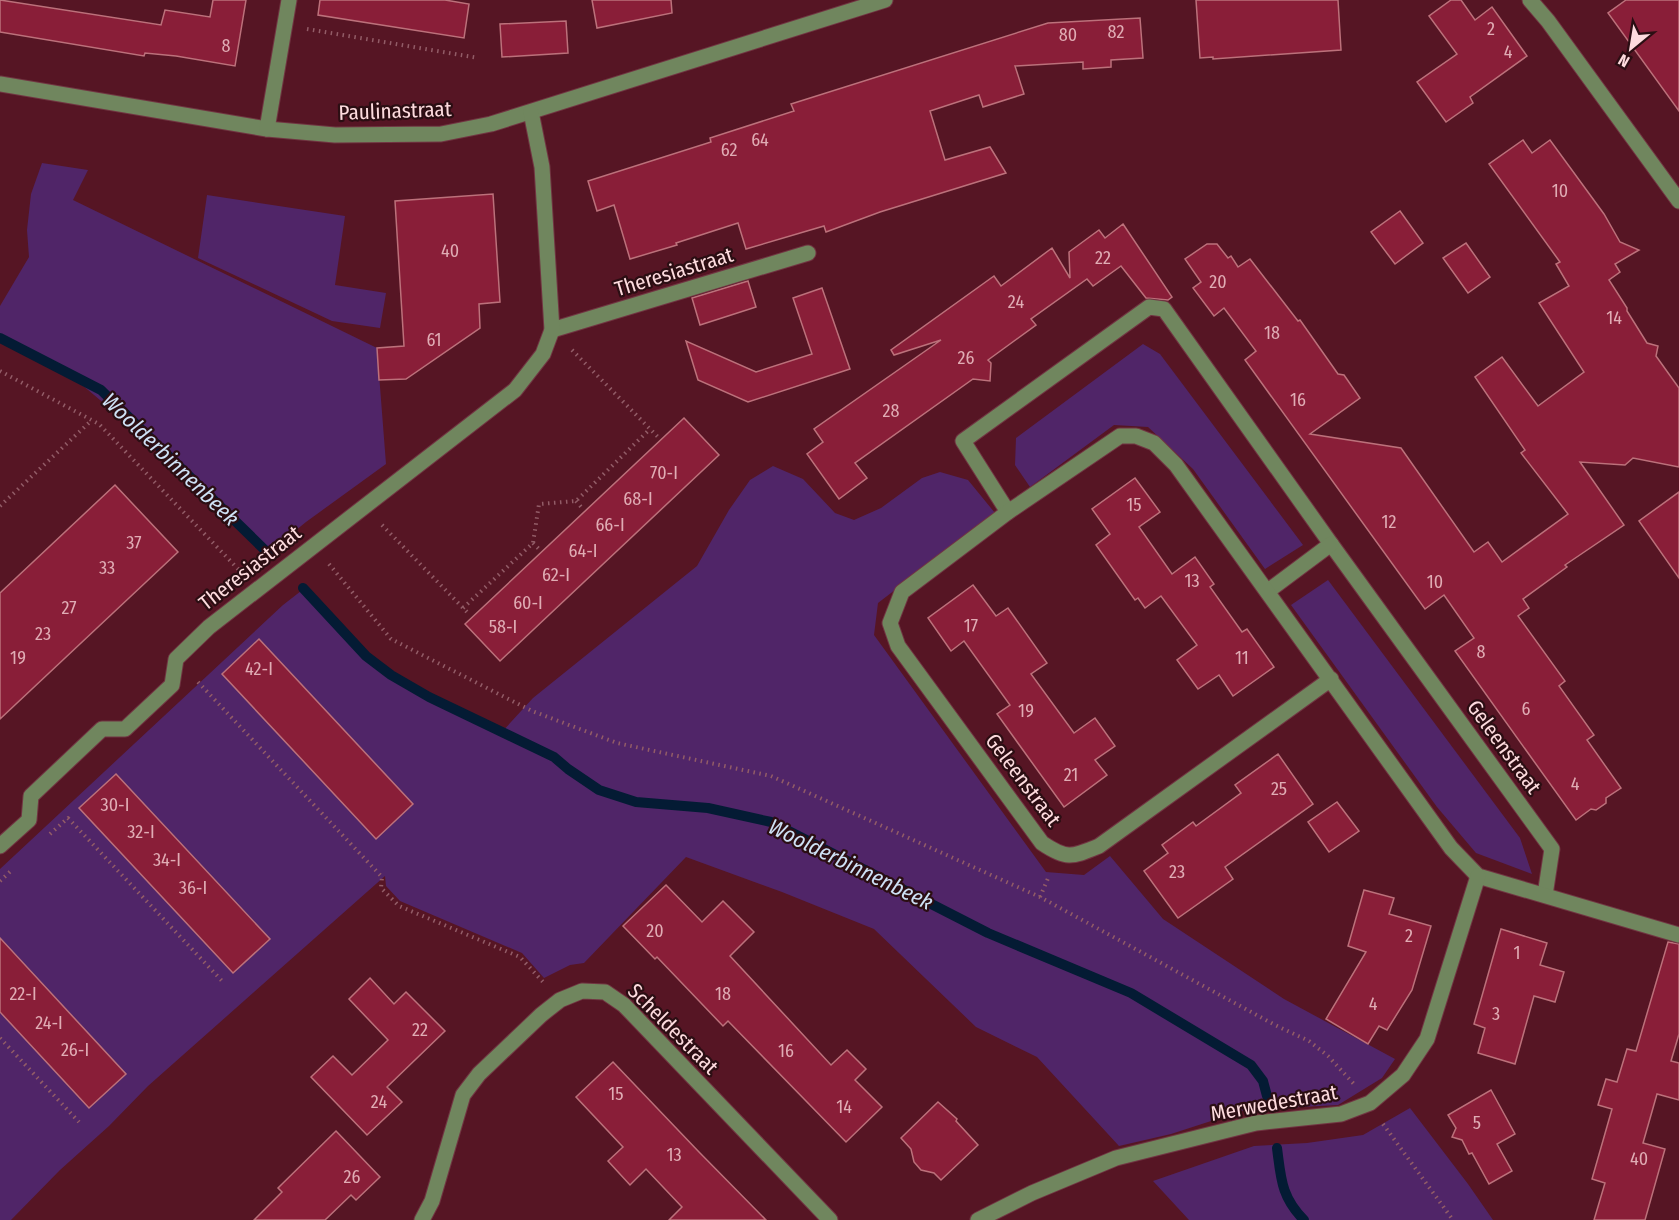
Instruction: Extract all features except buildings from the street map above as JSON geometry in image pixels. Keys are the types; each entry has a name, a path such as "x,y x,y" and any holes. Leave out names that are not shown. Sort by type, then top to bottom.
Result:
{"street":[{"path":"267,129 289,0"},
{"name":"Paulinastraat","path":"0,84 267,129 335,135 441,134 491,124 885,0"},
{"path":"1530,0 1548,21 1679,201"},
{"name":"Theresiastraat","path":"176,659 209,627 515,390 543,354 552,330 543,167 531,111"},
{"name":"Theresiastraat","path":"552,330 808,253"},
{"name":"Geleenstraat","path":"1008,512 963,441 1149,307 1164,309 1552,849 1545,895"},
{"name":"Geleenstraat","path":"1330,679 1099,846 1076,855 1058,854 1042,843 898,646 890,623 902,592 1008,512 1120,436 1136,436 1154,443 1176,465 1268,591 1451,848 1478,876"},
{"path":"1268,591 1331,544"},
{"path":"0,846 29,820 31,796 102,729 125,729 172,686 176,659"},
{"path":"1478,876 1679,935"},
{"name":"Merwedestraat","path":"978,1220 1032,1193 1116,1158 1256,1124 1341,1114 1370,1103 1403,1075 1427,1039 1478,876"},
{"name":"Scheldestraat","path":"422,1220 432,1201 463,1095 479,1074 541,1015 560,1000 582,991 605,992 624,1005 830,1220"}],"path":[{"path":"285,25 478,58"},
{"path":"552,330 658,437"},
{"path":"0,371 99,424 257,590"},
{"path":"0,506 92,420"},
{"path":"463,608 533,543 539,504 576,501 650,429"},
{"path":"576,501 582,508"},
{"path":"373,531 381,524 468,613"},
{"path":"533,543 539,549"},
{"path":"313,545 392,639 532,711 617,743 771,776 1040,897 1275,1025 1309,1041 1328,1056 1370,1103 1392,1138 1453,1220"},
{"path":"330,565 338,558"},
{"path":"176,659 382,877 381,888 399,906 520,957 560,1000"},
{"path":"29,820 46,838 68,818 224,983"},
{"path":"0,1038 79,1122"}],"shaded area":[{"path":"42,163 88,170 73,200 377,348 386,464 269,552 164,454 81,384 0,341 0,306 29,257 27,230 31,194"},
{"path":"207,195 345,216 335,285 386,293 380,328 332,321 198,258"},
{"path":"1143,344 1160,354 1303,545 1265,569 1193,469 1148,427 1114,425 1030,487 1015,465 1016,438"},
{"path":"773,466 803,479 835,513 854,520 881,508 922,478 940,472 968,480 995,513 878,603 874,635 1046,872 1084,875 1110,856 1163,919 1284,999 1395,1059 1382,1078 1338,1105 1245,1110 1171,1134 1119,1146 1037,1057 976,1027 874,929 782,892 686,857 584,963 570,965 544,978 522,953 400,901 386,886 385,876 148,1086 11,1220 0,1220 0,869 283,605 301,591 369,661 501,733 533,698 697,566 729,510 750,480"},
{"path":"1328,580 1520,838 1532,874 1476,853 1437,807 1291,605"},
{"path":"1410,1108 1493,1220 1189,1220 1153,1181 1254,1146 1307,1143 1363,1135"}],"waterway":[{"name":"Woolderbinnenbeek","path":"0,338 101,390 271,556"},
{"name":"Woolderbinnenbeek","path":"303,588 366,656 391,675 429,697 554,757 599,790 636,802 708,808 771,822 988,933 1131,993 1251,1065 1263,1081 1267,1096"},
{"name":"Woolderbinnenbeek","path":"1277,1148 1283,1187 1296,1212 1304,1220"}]}
